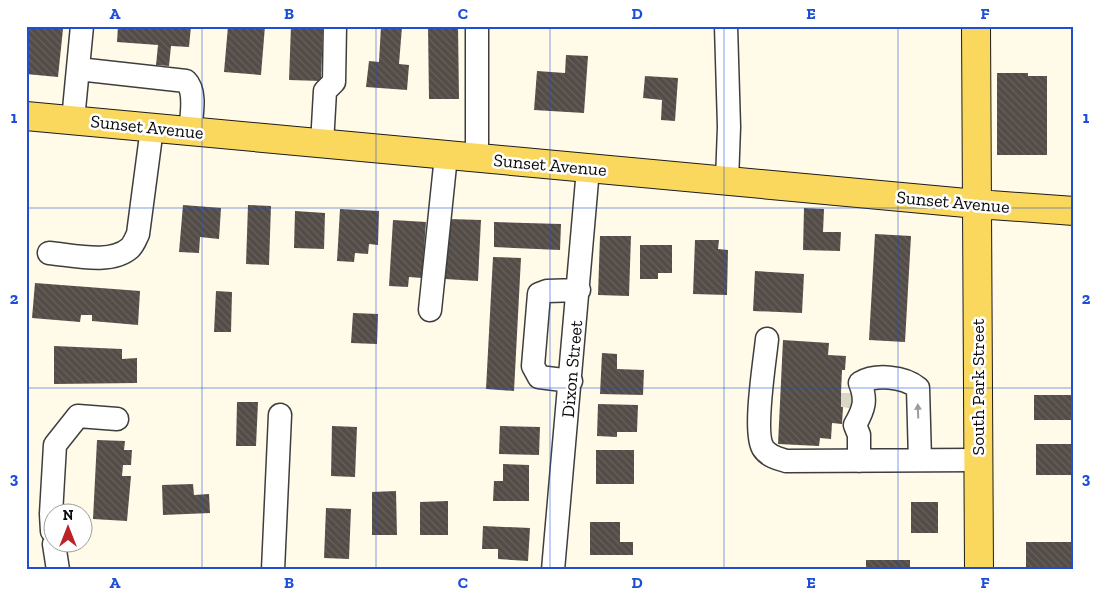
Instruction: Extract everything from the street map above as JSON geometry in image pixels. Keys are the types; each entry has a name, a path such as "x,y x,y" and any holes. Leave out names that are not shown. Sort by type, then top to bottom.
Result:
{"main road":[{"name":"South Park Street","path":"976,26 979,570"},
{"name":"Sunset Avenue","path":"26,116 588,169 1074,211"}],"street":[{"path":"73,120 82,26"},
{"path":"322,144 325,91 334,82 336,26"},
{"path":"477,26 477,158"},
{"path":"726,26 729,127 727,181"},
{"path":"78,69 186,80 191,86 192,92 190,132"},
{"path":"49,253 101,257 119,254 131,247 138,234 152,128"},
{"path":"430,310 446,156"},
{"name":"Dixon Street","path":"553,570 579,290 588,169"},
{"path":"571,381 539,378 533,366 540,294 547,291 579,290"},
{"path":"767,339 759,429 762,446 767,453 786,461 978,460"},
{"path":"859,461 859,435 855,402 867,379 880,377 913,384 918,388 920,460"},
{"path":"273,570 280,414"},
{"path":"52,504 55,445 78,416 117,419"},
{"path":"56,554 58,570"}],"building":[{"path":"26,26 56,26 63,29 58,77 26,74"},
{"path":"118,26 191,26 189,47 171,46 169,66 156,65 158,45 117,42"},
{"path":"228,26 265,26 261,75 224,72"},
{"path":"291,26 323,26 321,81 289,80"},
{"path":"381,26 402,27 399,64 409,65 407,90 366,87 369,61 379,62"},
{"path":"428,26 458,26 459,99 429,99"},
{"path":"566,55 588,56 584,113 534,110 537,71 565,73"},
{"path":"997,73 1028,73 1028,76 1047,76 1047,155 997,155"},
{"path":"645,76 678,78 675,121 661,120 662,100 643,98"},
{"path":"183,205 221,208 219,239 200,237 199,253 179,252"},
{"path":"248,205 271,206 269,265 246,264"},
{"path":"804,208 824,209 823,232 841,232 840,251 803,250"},
{"path":"340,209 379,211 378,245 369,244 368,254 355,253 354,262 337,261"},
{"path":"295,211 325,213 324,249 294,248"},
{"path":"449,219 481,220 478,281 445,279"},
{"path":"393,220 426,222 422,278 409,277 408,287 389,286"},
{"path":"494,222 561,224 560,250 494,247"},
{"path":"875,234 911,236 905,342 869,340"},
{"path":"600,236 631,236 629,296 598,295"},
{"path":"695,240 719,240 718,249 728,250 727,295 693,294"},
{"path":"640,245 672,245 672,273 658,273 658,279 640,279"},
{"path":"493,257 521,258 514,391 486,389"},
{"path":"755,271 804,274 802,313 753,311"},
{"path":"35,283 140,291 138,325 92,321 92,315 81,315 80,322 32,318"},
{"path":"216,291 232,292 231,332 214,332"},
{"path":"353,313 378,314 377,344 351,343"},
{"path":"783,340 829,343 828,355 846,356 845,370 842,370 841,393 867,394 866,408 843,407 842,424 832,423 831,439 820,438 819,446 778,444"},
{"path":"54,346 122,349 122,359 137,358 137,383 54,384"},
{"path":"602,353 617,354 617,369 644,370 643,395 600,394"},
{"path":"1034,395 1074,395 1074,420 1034,420"},
{"path":"237,402 258,402 256,446 236,446"},
{"path":"598,404 638,405 637,432 617,432 617,437 597,436"},
{"path":"332,426 357,427 355,477 331,476"},
{"path":"500,426 540,427 539,455 499,454"},
{"path":"97,440 125,441 124,450 132,450 131,465 123,465 122,476 131,476 127,521 93,519"},
{"path":"1036,444 1074,444 1074,475 1036,475"},
{"path":"596,450 634,450 634,484 596,484"},
{"path":"503,464 529,465 529,501 493,501 494,481 503,481"},
{"path":"193,484 194,495 209,494 210,513 163,515 162,485"},
{"path":"396,491 397,535 372,535 372,492"},
{"path":"448,501 448,535 420,535 420,502"},
{"path":"911,502 938,502 938,533 911,533"},
{"path":"326,508 351,509 349,559 324,558"},
{"path":"590,522 620,522 620,542 633,542 633,555 590,555"},
{"path":"483,526 530,528 528,561 498,559 498,549 482,549"},
{"path":"1026,542 1074,542 1074,570 1026,570"},
{"path":"866,560 910,560 910,570 866,570"}],"tunnel":[{"path":"852,393 852,407"}]}
